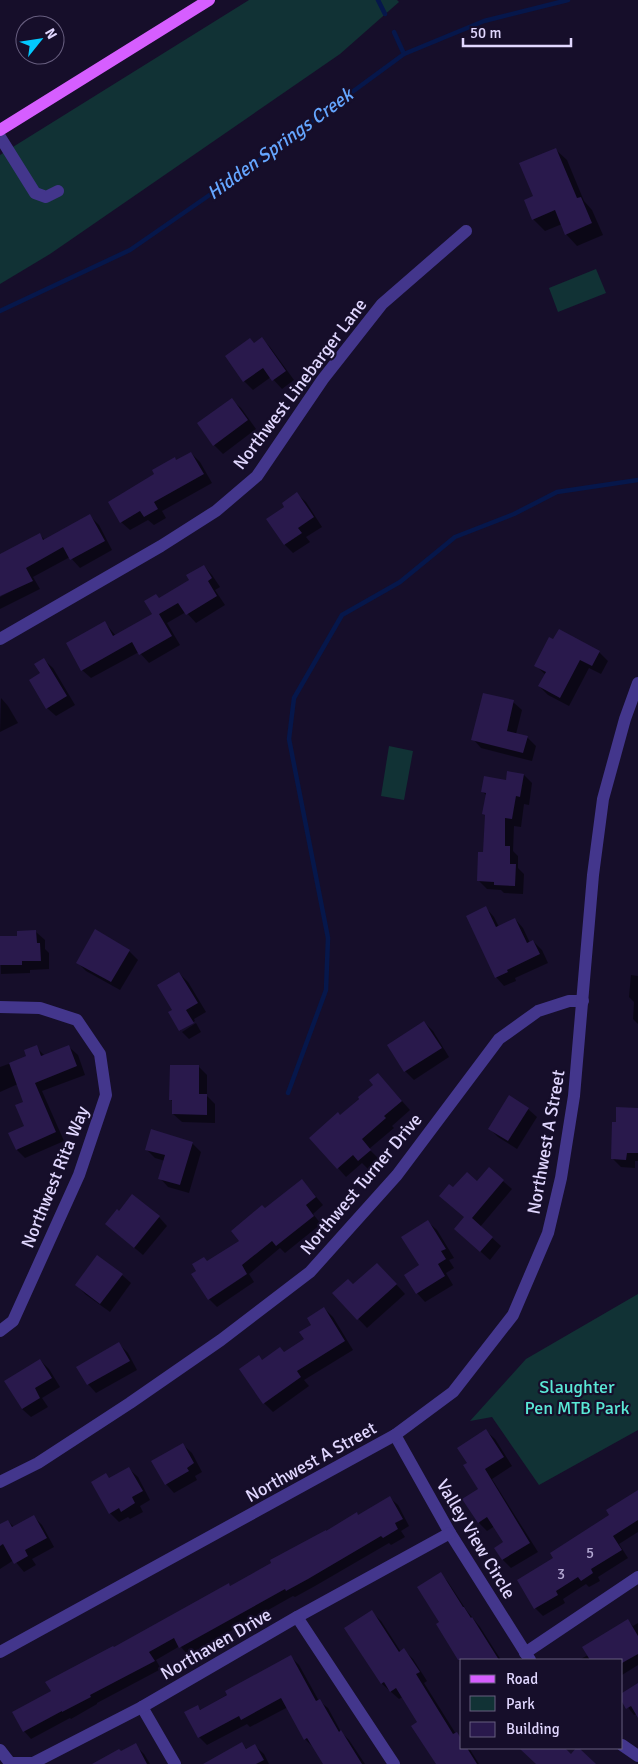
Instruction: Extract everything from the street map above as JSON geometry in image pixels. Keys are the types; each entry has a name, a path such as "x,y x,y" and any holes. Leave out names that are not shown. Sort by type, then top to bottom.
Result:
{"main road":[{"path":"0,130 209,0"}],"street":[{"path":"0,137 35,193 46,197 58,192"},
{"name":"Northwest Linebarger Lane","path":"0,639 161,546 216,511 257,476 323,379 382,304 466,231"},
{"name":"Northwest A Street","path":"0,1652 395,1435 454,1392 513,1315 548,1233 561,1178 574,1096 593,875 604,799 625,719 638,683"},
{"name":"Northwest Turner Drive","path":"0,1482 38,1463 130,1403 221,1340 310,1272 397,1175 499,1039 538,1011 569,1001 583,1001"},
{"name":"Northwest Rita Way","path":"0,1007 40,1008 77,1020 100,1054 106,1095 79,1174 13,1321 0,1331"},
{"name":"Valley View Circle","path":"395,1435 450,1533 527,1656"},
{"name":"Northaven Drive","path":"0,1750 10,1763 33,1763 142,1707 297,1616 450,1533"},
{"path":"527,1656 638,1577"},
{"path":"297,1616 394,1764"},
{"path":"142,1707 176,1764"},
{"path":"623,1746 638,1756"}],"green space":[{"path":"249,0 397,0 399,2 340,54 50,254 0,284 0,155"},
{"path":"596,269 606,293 558,312 549,288"},
{"path":"389,746 413,751 404,800 381,796"},
{"name":"Slaughter Pen MTB Park","path":"638,1294 638,1430 539,1485 492,1417 470,1421 526,1359"}],"building":[{"path":"556,148 577,198 581,197 592,223 565,235 555,210 532,220 524,200 533,196 519,163"},
{"path":"262,337 286,371 272,381 263,368 243,382 225,356 250,338 254,343"},
{"path":"232,398 248,420 213,446 197,423"},
{"path":"191,452 204,474 154,502 158,509 144,517 140,511 120,523 108,502 154,474 152,470 175,457 176,460"},
{"path":"297,492 314,517 298,528 302,533 284,545 266,519 284,507 282,503"},
{"path":"90,514 105,541 70,560 63,547 26,568 33,581 0,596 0,554 40,533 43,540"},
{"path":"204,565 212,578 208,581 217,596 186,615 178,603 159,614 172,636 139,655 132,642 81,671 66,643 105,621 113,636 152,614 144,601 156,594 159,598 189,580 186,575"},
{"path":"559,629 600,651 592,666 580,660 560,698 538,686 546,672 534,666 549,637 553,639"},
{"path":"44,658 67,696 46,709 29,680 40,673 34,664"},
{"path":"483,693 514,700 507,731 528,736 523,753 471,740"},
{"path":"507,771 524,774 520,797 516,796 512,819 505,818 505,846 510,846 510,864 516,864 515,886 494,885 494,882 477,881 478,852 483,852 485,815 482,814 486,793 481,792 484,776 506,780"},
{"path":"486,906 496,927 515,918 527,943 533,940 540,954 495,978 466,916"},
{"path":"95,929 130,950 111,982 76,963"},
{"path":"36,930 37,943 40,943 41,961 22,961 22,965 0,965 0,936 17,936 17,931"},
{"path":"179,972 198,1003 186,1010 194,1023 179,1031 168,1012 172,1010 157,985"},
{"path":"424,1021 442,1048 404,1072 387,1045"},
{"path":"37,1045 41,1056 69,1045 77,1066 35,1083 56,1132 16,1150 8,1133 24,1126 15,1105 23,1102 9,1063 26,1056 24,1050"},
{"path":"170,1065 199,1065 199,1094 207,1094 207,1115 172,1114 172,1100 169,1100"},
{"path":"378,1073 402,1101 384,1116 386,1118 362,1139 371,1150 358,1161 353,1155 337,1169 309,1138 338,1112 340,1115 359,1099 358,1097 373,1085 369,1080"},
{"path":"509,1095 529,1108 508,1141 488,1129"},
{"path":"616,1107 638,1108 638,1153 627,1153 626,1160 611,1159 612,1122 616,1122"},
{"path":"151,1129 193,1142 180,1185 158,1179 165,1155 145,1150"},
{"path":"489,1167 504,1180 472,1218 493,1237 480,1252 454,1229 464,1217 439,1196 449,1184 453,1187 467,1172 477,1181"},
{"path":"302,1179 316,1197 306,1205 314,1216 276,1246 272,1241 242,1265 247,1274 208,1300 191,1274 196,1271 192,1264 204,1257 207,1261 239,1241 231,1231 262,1205 265,1208"},
{"path":"132,1194 160,1216 134,1248 105,1224 117,1209 119,1211"},
{"path":"428,1220 446,1249 441,1251 446,1259 438,1264 445,1276 416,1294 404,1275 419,1265 401,1237"},
{"path":"97,1255 123,1274 100,1304 75,1285"},
{"path":"377,1263 397,1284 357,1320 332,1293 348,1279 353,1284"},
{"path":"324,1307 345,1341 297,1371 301,1377 263,1404 239,1369 259,1355 262,1360 280,1347 284,1352 304,1339 299,1332 311,1325 307,1318"},
{"path":"119,1342 130,1361 87,1385 76,1367"},
{"path":"40,1359 52,1378 35,1388 40,1398 22,1409 4,1381"},
{"path":"486,1429 504,1457 485,1469 530,1543 502,1560 494,1548 503,1542 487,1517 478,1523 462,1499 478,1489 463,1465 467,1463 457,1448"},
{"path":"183,1443 194,1463 187,1468 189,1471 165,1485 151,1461"},
{"path":"129,1467 143,1491 132,1497 135,1503 121,1512 119,1508 109,1514 91,1482 106,1473 109,1478"},
{"path":"638,1490 638,1520 613,1536 622,1550 591,1569 593,1573 581,1581 578,1577 556,1591 558,1595 534,1609 517,1580 553,1558 550,1553 609,1515 606,1510"},
{"path":"390,1496 403,1519 395,1523 398,1529 383,1538 381,1536 308,1579 286,1591 285,1589 179,1648 174,1638 149,1652 155,1661 23,1732 12,1712 51,1691 45,1682 114,1647 229,1583 230,1586 271,1563 270,1560 326,1531 357,1512 358,1515"},
{"path":"34,1515 47,1538 25,1550 28,1556 14,1564 3,1544 0,1546 0,1524 8,1520 12,1527"},
{"path":"441,1572 498,1659 458,1660 436,1624 439,1622 417,1587"},
{"path":"372,1610 399,1652 404,1648 420,1672 416,1674 453,1734 457,1732 460,1737 460,1749 468,1749 477,1764 436,1764 411,1726 417,1722 396,1688 390,1692 384,1682 381,1684 344,1628"},
{"path":"628,1619 638,1636 638,1654 623,1662 623,1659 589,1659 582,1647"},
{"path":"291,1655 316,1701 320,1699 339,1732 341,1730 362,1764 323,1764 307,1738 304,1740 281,1698 241,1720 239,1716 198,1738 184,1712 198,1705 200,1710 227,1695 225,1691"},
{"path":"638,1683 638,1718 631,1706 626,1709 623,1704 623,1692"},
{"path":"242,1742 246,1749 255,1744 264,1760 256,1764 203,1764"},
{"path":"136,1743 147,1764 92,1764 119,1749 121,1751"},
{"path":"520,1749 566,1749 571,1754 575,1749 580,1749 596,1764 536,1764"}],"waterway":[{"path":"378,0 385,14"},
{"name":"Hidden Springs Creek","path":"0,311 130,250 250,167 404,54 484,21 568,0"},
{"path":"394,32 404,54"},
{"path":"288,1093 326,990 328,938 289,739 294,698 342,615 400,582 455,537 514,514 557,492 638,480"}]}
